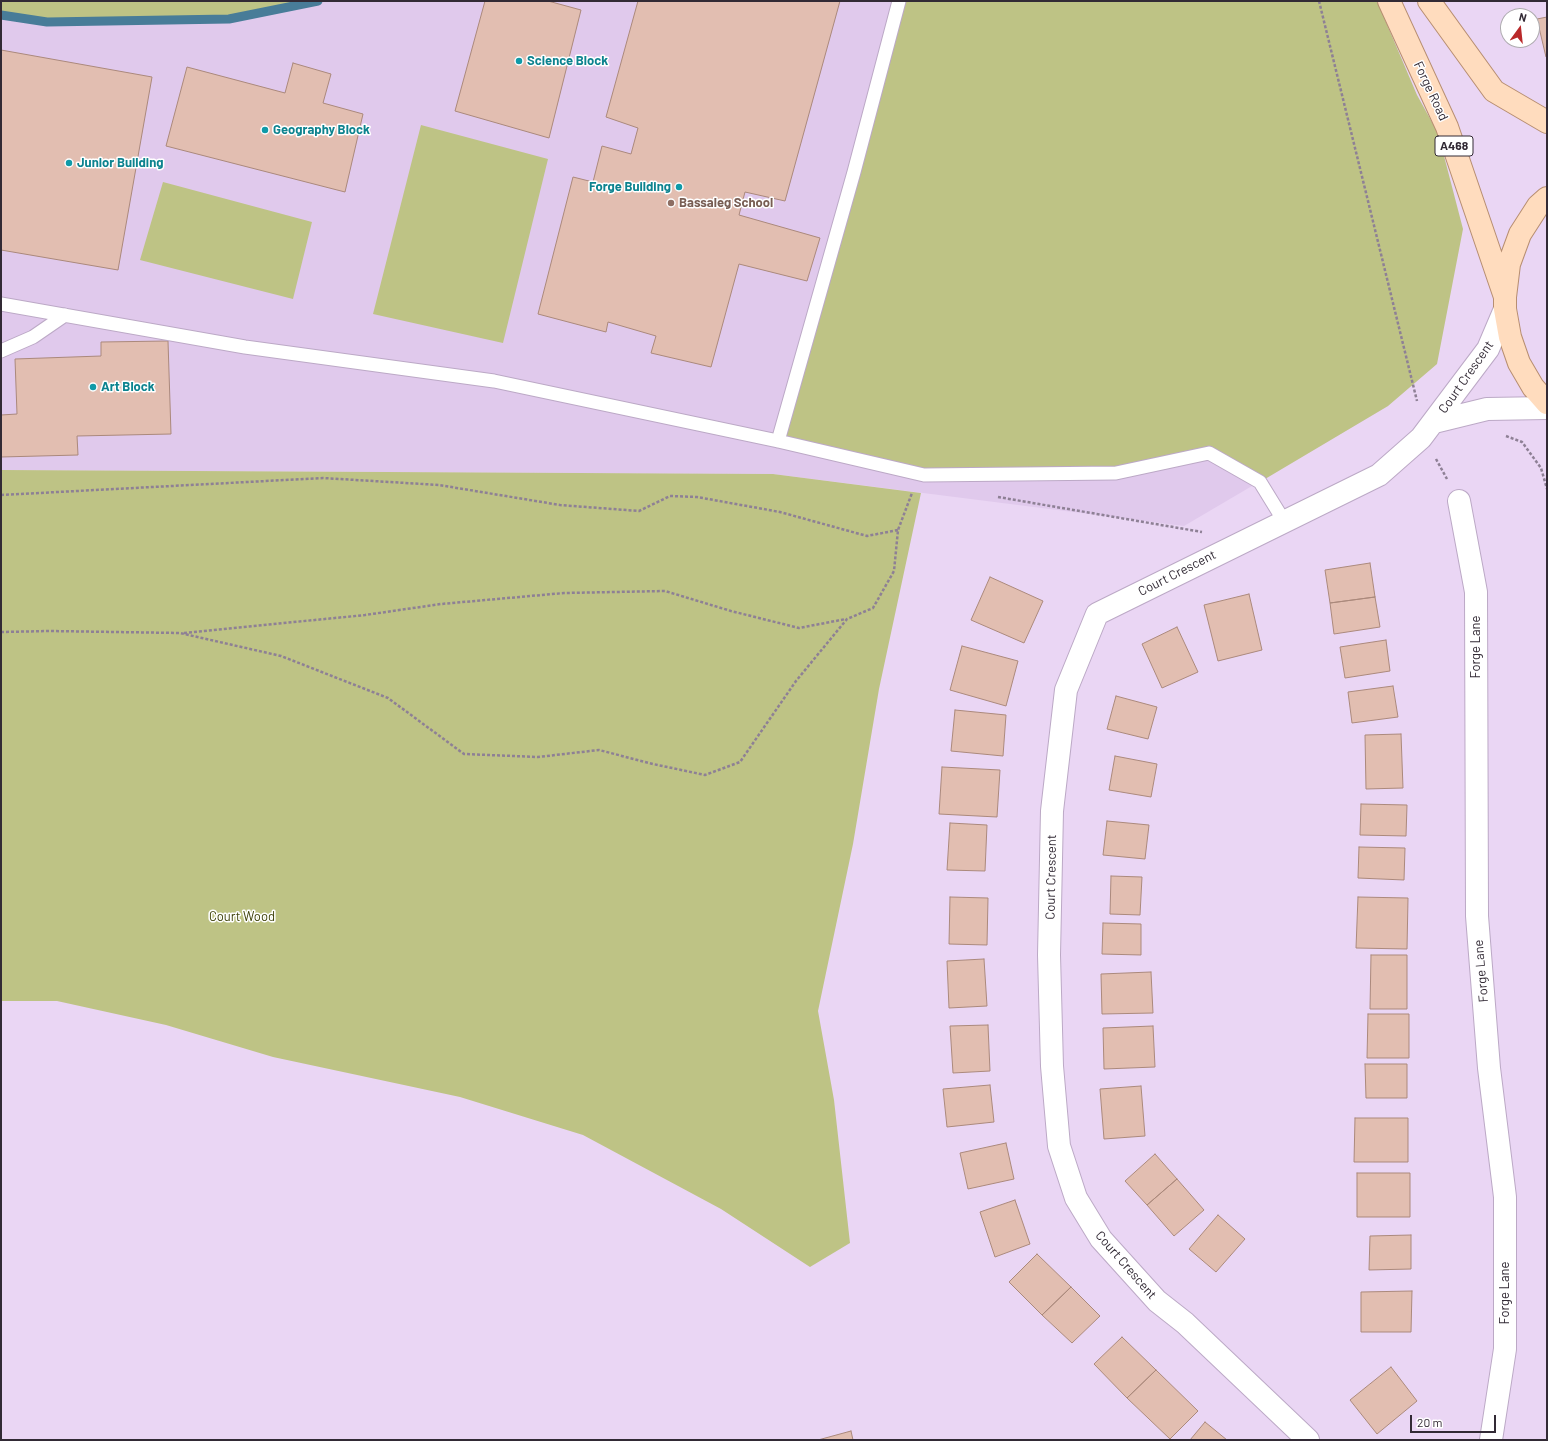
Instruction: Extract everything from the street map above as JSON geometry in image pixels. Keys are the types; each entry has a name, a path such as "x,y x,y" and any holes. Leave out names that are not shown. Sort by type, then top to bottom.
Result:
{"main road":[{"name":"Forge Road","path":"1389,1 1447,126 1505,303"},
{"path":"1429,1 1494,91 1547,122"},
{"path":"1547,198 1538,206 1520,234 1509,264 1505,303 1510,337 1519,363 1533,387 1547,403"}],"street":[{"name":"Court Crescent","path":"1308,1440 1185,1323 1157,1301 1101,1239 1076,1198 1059,1146 1052,1066 1049,955 1052,811 1066,690 1097,614 1246,539 1379,475 1428,430 1488,349 1505,303"},
{"name":"Court Crescent","path":"1428,430 1487,409 1547,408"},
{"name":"Forge Lane","path":"1459,501 1476,592 1477,916 1489,1068 1505,1197 1505,1349 1491,1440"}],"lane":[{"path":"778,441 854,172 899,1"},
{"path":"1,304 245,347 494,381 778,441 924,474 1116,473 1209,453 1260,482 1284,521"},
{"path":"1,352 33,337 65,315"}],"path":[{"path":"1319,1 1417,402 1428,430 1432,452 1459,501"},
{"path":"1504,435 1522,442 1541,468 1547,489"},
{"path":"1,495 323,478 439,485 560,505 639,512 670,496 697,497 780,512 867,536 898,530"},
{"path":"1,632 50,631 180,633 365,615 442,604 580,593 665,591 731,611 799,628 847,619 872,608 894,571 898,530 913,491"},
{"path":"992,497 1246,539"},
{"path":"180,633 282,656 388,698 464,754 538,757 599,750 653,764 705,775 740,762 796,681 847,619"}],"shaded area":[{"name":"Bassaleg School","path":"1,1 1294,1 1388,406 1184,526 773,474 1,470"}],"green space":[{"path":"1,1 318,1 229,19 47,22 1,15"},
{"path":"899,1 1377,1 1417,95 1438,133 1463,229 1437,364 1388,406 1260,482 1209,453 1116,473 924,475 778,441"},
{"path":"421,125 548,159 503,343 373,314"},
{"path":"163,182 312,222 293,299 140,260"},
{"name":"Court Wood","path":"1,470 773,474 921,493 879,689 853,844 818,1011 834,1100 850,1243 810,1267 721,1209 583,1135 460,1097 273,1057 166,1025 57,1001 1,1001"}],"building":[{"name":"Science Block","path":"485,1 548,1 581,10 549,138 455,111"},
{"name":"Forge Building","path":"638,1 840,1 785,201 745,192 739,215 820,238 807,281 739,264 711,367 651,353 656,336 608,322 606,332 538,314 573,177 593,182 602,146 631,154 638,128 606,117"},
{"path":"1547,17 1547,57 1540,32 1540,18"},
{"name":"Junior Building","path":"1,50 152,77 118,270 1,250"},
{"name":"Geography Block","path":"293,63 331,74 323,103 363,114 345,192 166,146 187,67 285,93"},
{"name":"Art Block","path":"168,341 171,434 77,436 78,455 1,457 1,415 17,414 15,359 101,356 101,342"},
{"path":"1370,563 1375,597 1330,603 1325,570"},
{"path":"990,577 1043,601 1024,643 971,620"},
{"path":"1249,594 1262,650 1218,661 1204,605"},
{"path":"1375,597 1380,627 1334,634 1330,603"},
{"path":"1177,627 1198,672 1162,688 1142,644"},
{"path":"1386,640 1390,671 1345,678 1340,647"},
{"path":"962,646 1018,661 1006,706 950,690"},
{"path":"1393,686 1398,717 1352,723 1348,692"},
{"path":"1116,696 1157,707 1148,739 1107,729"},
{"path":"955,710 1006,715 1003,756 951,751"},
{"path":"1401,734 1403,788 1366,789 1365,735"},
{"path":"1115,756 1157,764 1151,797 1109,790"},
{"path":"942,767 1000,770 997,817 939,814"},
{"path":"1361,804 1407,805 1406,836 1360,835"},
{"path":"1107,821 1149,825 1145,859 1103,855"},
{"path":"950,823 987,825 985,871 947,870"},
{"path":"1359,847 1405,848 1404,880 1358,878"},
{"path":"1111,876 1142,877 1140,915 1110,914"},
{"path":"950,897 988,898 987,945 949,944"},
{"path":"1358,897 1408,898 1407,949 1356,948"},
{"path":"1103,923 1141,924 1141,955 1102,954"},
{"path":"1371,955 1407,955 1407,1009 1370,1009"},
{"path":"984,959 987,1006 949,1008 947,961"},
{"path":"1151,972 1153,1013 1102,1014 1101,974"},
{"path":"1368,1014 1409,1014 1409,1058 1367,1058"},
{"path":"988,1025 990,1071 953,1073 950,1026"},
{"path":"1153,1026 1155,1067 1104,1069 1103,1028"},
{"path":"1365,1064 1407,1064 1407,1098 1366,1098"},
{"path":"990,1085 994,1122 947,1127 943,1089"},
{"path":"1141,1086 1145,1136 1104,1139 1100,1089"},
{"path":"1355,1118 1408,1118 1408,1162 1354,1162"},
{"path":"1006,1143 1014,1179 968,1189 960,1153"},
{"path":"1155,1154 1177,1179 1147,1205 1125,1181"},
{"path":"1357,1173 1410,1173 1410,1217 1357,1217"},
{"path":"1177,1179 1204,1210 1174,1236 1147,1205"},
{"path":"1015,1200 1030,1244 995,1257 980,1212"},
{"path":"1218,1215 1245,1239 1216,1272 1189,1249"},
{"path":"1411,1235 1411,1269 1369,1270 1370,1236"},
{"path":"1037,1254 1071,1287 1042,1315 1009,1282"},
{"path":"1071,1287 1100,1316 1072,1343 1042,1315"},
{"path":"1412,1291 1411,1332 1361,1332 1361,1292"},
{"path":"1122,1337 1156,1370 1127,1398 1094,1364"},
{"path":"1391,1367 1417,1401 1377,1434 1350,1400"},
{"path":"1156,1370 1198,1411 1170,1439 1127,1398"},
{"path":"1205,1422 1227,1440 1190,1440"},
{"path":"851,1431 853,1440 818,1440"}],"waterway":[{"path":"1,15 47,22 229,19 318,1"}],"place":[{"name":"Science Block","path":"519,61"},
{"name":"Geography Block","path":"265,130"},
{"name":"Junior Building","path":"69,163"},
{"name":"Forge Building","path":"679,187"},
{"name":"Bassaleg School","path":"671,203"},
{"name":"Art Block","path":"93,387"}]}
